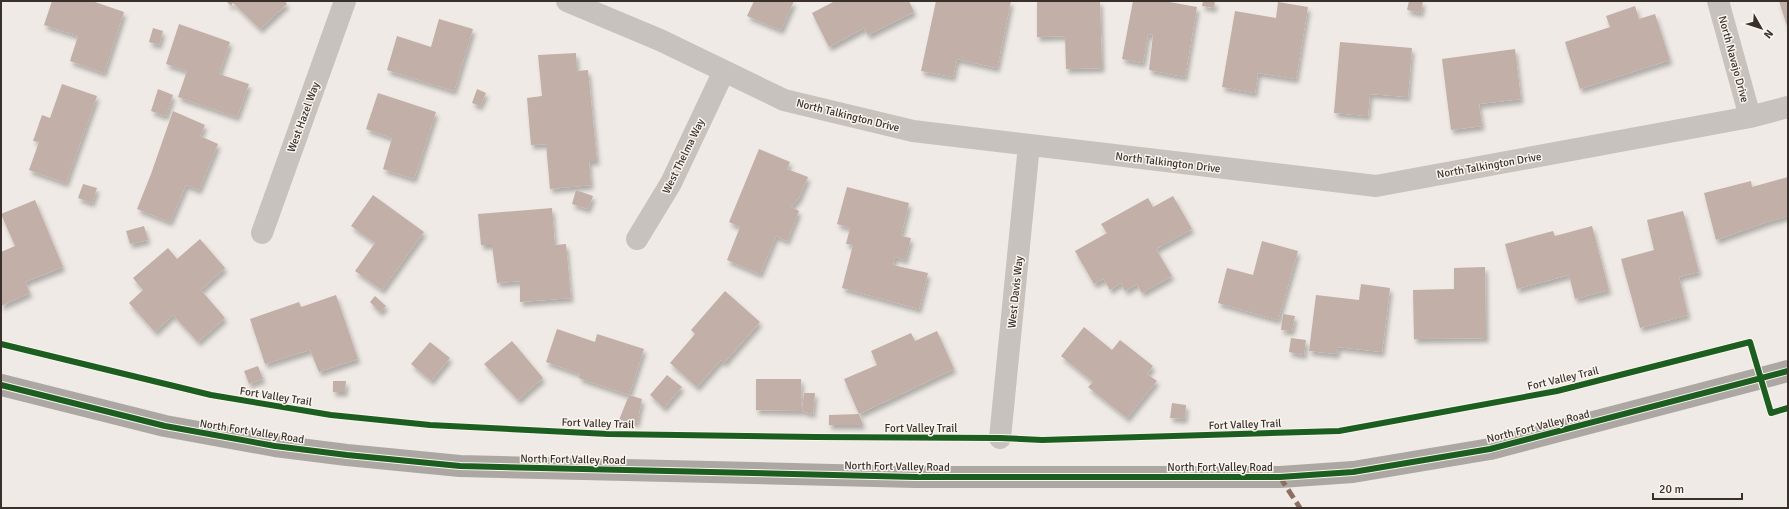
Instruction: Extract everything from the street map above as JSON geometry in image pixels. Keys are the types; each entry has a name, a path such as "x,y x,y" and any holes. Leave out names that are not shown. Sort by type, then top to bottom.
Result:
{"main road":[{"name":"North Fort Valley Road","path":"1,385 165,426 267,445 347,456 460,466 923,477 1280,477 1353,472 1490,449 1788,371"}],"street":[{"name":"West Hazel Way","path":"262,233 345,1"},
{"name":"North Talkington Drive","path":"567,1 660,40 784,100 905,130 1376,186 1750,117 1788,107"},
{"name":"North Navajo Drive","path":"1718,1 1750,117"},
{"name":"West Thelma Way","path":"638,239 671,183 724,71"},
{"name":"West Davis Way","path":"1000,438 1029,145"}],"building":[{"path":"52,1 92,1 124,12 104,73 70,61 78,36 44,25"},
{"path":"226,1 285,1 287,4 260,29 233,3 231,6"},
{"path":"754,1 794,1 781,30 747,16"},
{"path":"835,1 909,1 914,12 868,35 864,28 829,47 812,13"},
{"path":"936,1 1011,1 997,68 957,59 953,77 921,71"},
{"path":"1037,1 1100,1 1102,68 1066,69 1065,36 1037,37"},
{"path":"1133,1 1164,1 1197,7 1185,77 1149,70 1153,35 1148,34 1143,63 1122,59"},
{"path":"1203,1 1215,1 1214,8 1202,6"},
{"path":"1409,1 1423,1 1421,13 1407,10"},
{"path":"1779,1 1788,1 1788,29"},
{"path":"1278,2 1308,7 1296,79 1258,73 1255,93 1222,87 1235,11 1276,18"},
{"path":"1635,6 1639,19 1655,14 1670,60 1580,89 1565,42 1610,27 1606,16"},
{"path":"439,19 473,29 454,91 387,70 397,36 431,47"},
{"path":"179,24 230,42 219,74 249,84 237,117 178,97 187,71 166,64"},
{"path":"153,28 163,31 159,45 149,42"},
{"path":"1340,42 1412,48 1408,97 1370,94 1368,116 1334,113"},
{"path":"1515,49 1521,99 1479,104 1482,126 1451,130 1442,59"},
{"path":"576,53 577,71 588,70 597,161 589,161 591,185 550,189 546,144 531,145 527,98 542,96 538,55"},
{"path":"62,84 97,96 66,183 29,170 39,142 33,141 42,115 50,118"},
{"path":"158,89 173,95 166,116 151,111"},
{"path":"477,89 486,93 480,106 472,103"},
{"path":"378,93 436,112 414,179 383,169 392,138 366,129"},
{"path":"173,111 205,125 200,136 218,144 199,190 186,185 170,222 137,209"},
{"path":"759,149 790,162 787,169 808,177 799,198 791,207 799,211 787,241 776,236 760,274 727,260 740,227 729,222"},
{"path":"1788,177 1788,216 1716,240 1704,193 1751,181 1752,187"},
{"path":"83,184 97,188 92,203 78,198"},
{"path":"847,187 909,203 901,236 911,238 905,260 895,257 893,265 928,273 919,309 842,288 853,245 846,244 850,228 837,224"},
{"path":"576,190 593,196 588,209 572,204"},
{"path":"373,195 424,232 382,290 355,271 375,243 351,226"},
{"path":"1173,196 1192,229 1156,249 1172,276 1142,293 1137,284 1125,291 1121,283 1110,290 1104,279 1094,284 1075,251 1107,233 1101,224 1148,198 1153,207"},
{"path":"35,200 63,267 25,282 30,293 1,306 1,252 15,246 1,214"},
{"path":"552,208 555,245 566,244 571,298 520,302 520,281 497,283 492,245 481,245 478,214"},
{"path":"1683,211 1699,272 1679,277 1688,315 1640,328 1621,259 1654,250 1647,220"},
{"path":"144,226 148,240 130,244 126,231"},
{"path":"1592,226 1609,290 1575,299 1569,275 1517,289 1505,244 1553,231 1555,236"},
{"path":"200,239 225,268 201,290 225,318 198,342 173,315 155,332 129,303 143,290 133,278 168,248 177,259"},
{"path":"1262,241 1298,251 1278,320 1218,303 1227,268 1253,275"},
{"path":"1485,267 1486,338 1414,339 1413,290 1454,289 1454,268"},
{"path":"1361,284 1390,288 1382,352 1338,347 1337,354 1309,351 1316,295 1359,300"},
{"path":"725,291 760,322 724,363 721,360 697,387 670,363 695,334 691,330"},
{"path":"336,295 358,359 319,372 310,350 265,364 250,319 299,302 301,307"},
{"path":"375,296 386,306 380,312 370,302"},
{"path":"1283,314 1295,316 1292,331 1281,330"},
{"path":"1084,327 1112,350 1120,340 1153,366 1147,374 1157,381 1127,418 1088,387 1093,382 1061,356"},
{"path":"557,329 595,342 597,334 644,349 629,395 579,378 580,374 546,362"},
{"path":"937,331 954,369 859,414 844,379 877,365 871,351 911,333 915,341"},
{"path":"1291,338 1306,340 1304,355 1289,352"},
{"path":"512,341 543,378 518,400 484,364"},
{"path":"430,342 450,358 431,381 411,364"},
{"path":"258,366 263,379 249,384 244,371"},
{"path":"667,375 682,387 664,408 650,395"},
{"path":"756,379 801,379 802,411 756,410"},
{"path":"333,381 346,381 345,392 333,392"},
{"path":"804,393 815,393 813,414 802,411"},
{"path":"629,395 642,399 637,423 619,420"},
{"path":"1172,403 1186,405 1185,419 1170,418"},
{"path":"859,414 863,425 829,425 829,415"}],"marked path":[{"path":"1280,477 1300,508"}],"cycle path":[{"name":"Fort Valley Trail","path":"1,344 211,395 331,415 430,425 608,434 1000,438 1042,440 1339,431 1557,391 1750,342 1771,413 1788,408"},
{"path":"1,385 165,426 275,446 347,455 460,466 915,477 1280,477 1353,472 1490,449 1788,371"}]}
